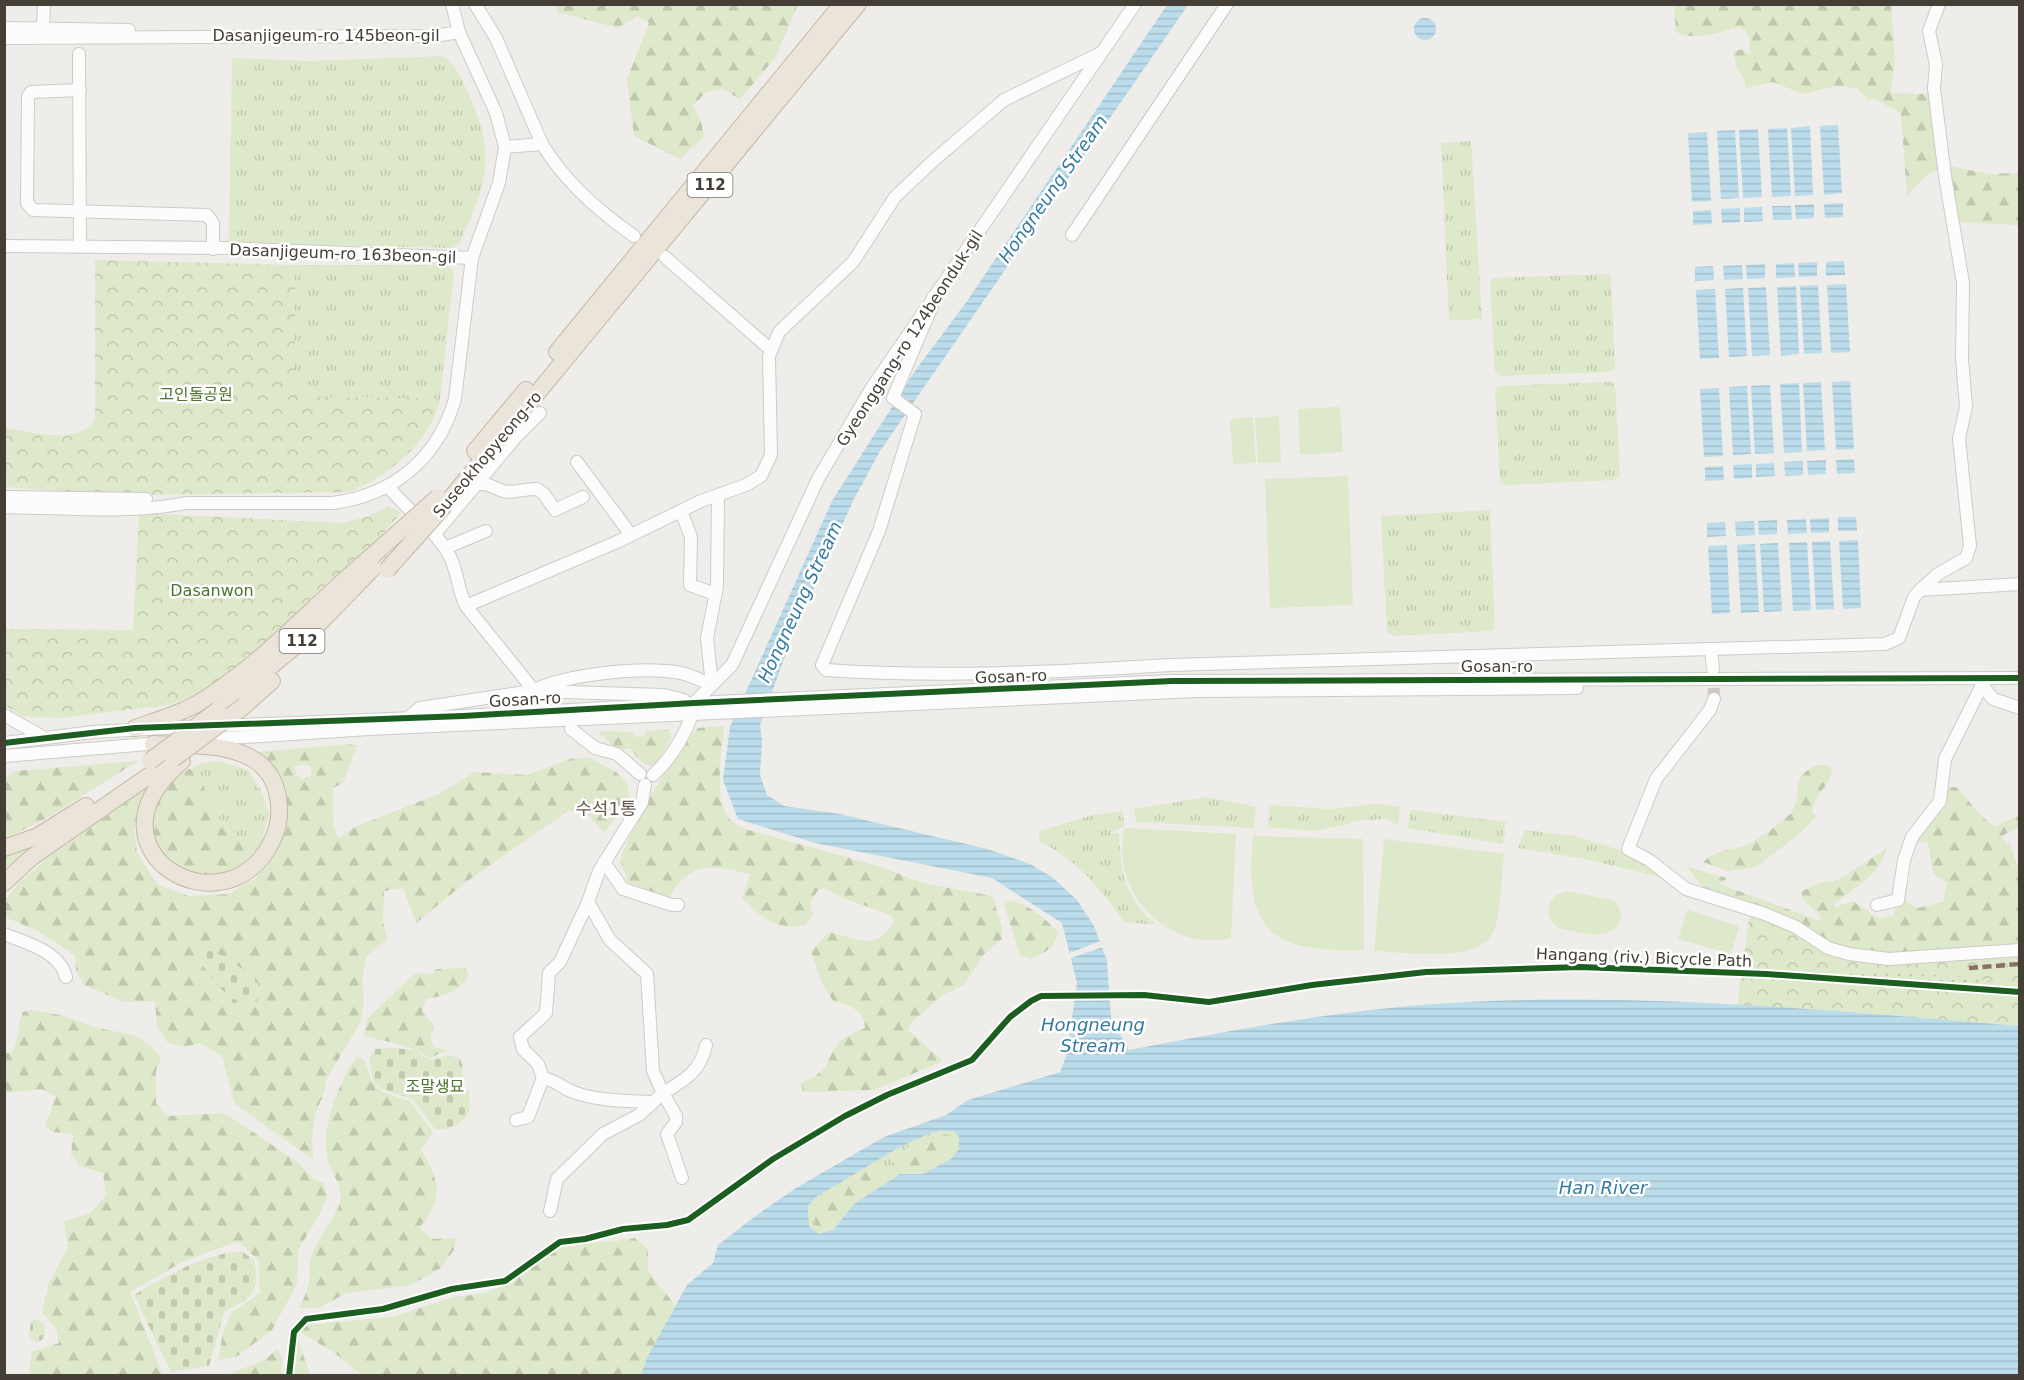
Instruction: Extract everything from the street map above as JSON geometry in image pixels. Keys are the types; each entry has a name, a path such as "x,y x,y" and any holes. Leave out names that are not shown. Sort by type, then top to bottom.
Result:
{"highway":[{"name":"Suseokhopyeong-ro","path":"442,501 842,4"},
{"name":"Suseokhopyeong-ro","path":"52,834 178,760 305,638 442,501 858,4"},
{"name":"Suseokhopyeong-ro","path":"52,834 150,761 224,714 244,706 312,646 379,563"},
{"path":"135,728 175,714 218,690 379,563"},
{"path":"153,744 214,747 238,752 264,767 272,779 279,811 276,833 258,861 234,878 205,883 182,878 160,864 149,844 146,814 150,797 178,760"},
{"path":"4,848 52,834"},
{"path":"4,883 52,834"}],"street":[{"path":"44,4 44,29"},
{"path":"452,4 459,32"},
{"path":"474,4 496,38 542,144 555,165 607,218 634,236"},
{"name":"Gyeonggang-ro 124beonduk-gil","path":"543,1078 538,1064 523,1049 520,1037 546,1013 549,973 560,962 604,862 642,802 643,779 652,783 653,775 661,768 693,709 732,665 818,479 871,389 1135,4"},
{"path":"1072,235 1227,4"},
{"path":"933,297 932,306 893,398 915,414 879,531 822,665 826,670 862,673 1057,672 1171,665 1885,644 1899,638 1914,597 1920,590 1938,574 1966,558 1970,546 1959,438 1966,407 1962,359 1963,283 1945,176 1934,88 1936,64 1929,31 1939,4"},
{"name":"Dasanjigeum-ro 145beon-gil","path":"4,28 189,31 204,35"},
{"name":"Dasanjigeum-ro 145beon-gil","path":"4,38 188,39 204,35 435,36 459,32 496,113 505,147 499,183 472,258"},
{"path":"80,247 79,54 86,38"},
{"path":"64,39 79,54"},
{"path":"466,606 681,511 746,485 761,476 771,454 769,356 779,332 853,262 895,197 933,161 1004,100 1102,53"},
{"path":"80,90 31,92 28,96 27,203 33,210 207,215 213,223 213,249"},
{"path":"505,147 542,144"},
{"name":"Dasanjigeum-ro 163beon-gil","path":"4,246 213,249 472,258 455,399 449,421 436,445 418,464 388,486 354,501 333,503 186,503 168,507 4,507"},
{"path":"665,257 771,350"},
{"path":"435,535 475,485 540,413"},
{"path":"577,462 631,535"},
{"path":"475,485 489,483 503,491 514,492 537,489 555,510 583,497"},
{"path":"388,486 446,548 456,569 458,591 466,606 532,691 544,703"},
{"path":"532,691 544,685 619,671 681,674 712,685 707,638 715,594 718,496"},
{"name":"Dasanjigeum-ro 163beon-gil","path":"4,497 168,499 186,503"},
{"path":"681,511 691,537 690,585 715,594"},
{"path":"446,548 486,531"},
{"path":"1920,590 2019,584"},
{"path":"1711,650 1713,669"},
{"name":"Gosan-ro","path":"4,756 369,729 693,709 724,701 1228,679 2019,678"},
{"path":"1877,905 1898,900 1904,860 1912,837 1940,801 1946,759 1982,685 1993,699 2019,708"},
{"name":"Gosan-ro","path":"4,743 135,728 693,709 717,714 1228,690 2019,685"},
{"path":"409,717 420,708 532,691 664,695 693,709"},
{"path":"1714,699 1710,710 1656,779 1628,849 1649,860 1686,889 1765,914 1796,927 1828,948 1850,954 1889,959 2019,950"},
{"path":"4,715 44,738"},
{"path":"571,729 595,747 617,754 643,779"},
{"path":"4,763 19,754"},
{"path":"604,862 623,889 678,905"},
{"path":"588,902 610,939 646,975 653,1071 658,1097 676,1116 676,1122 668,1134 682,1178"},
{"path":"4,934 55,958 64,967 66,977"},
{"path":"550,1211 557,1179 603,1134 639,1115 658,1097 695,1072 704,1059 706,1045"},
{"path":"516,1120 528,1117 543,1078 559,1082 572,1092 617,1100 658,1097"}],"green space":[{"path":"556,4 798,5 775,58 740,99 723,89 706,92 693,106 701,121 704,137 680,159 634,136 627,79 649,23 637,16 618,28 557,12"},
{"path":"1674,5 1891,5 1895,59 1891,93 1930,94 1940,168 1923,178 1907,197 1901,113 1875,99 1868,100 1857,88 1835,86 1803,94 1773,82 1746,88 1744,79 1737,70 1733,52 1742,49 1751,56 1748,34 1739,27 1699,36 1676,32"},
{"path":"443,56 461,77 477,114 485,151 482,185 460,242 453,248 229,243 232,58 311,61"},
{"path":"1471,141 1482,319 1449,320 1441,143"},
{"path":"1950,166 1988,174 2019,173 2019,228 2016,225 1957,222 1949,177"},
{"name":"고인돌공원","path":"95,260 295,265 295,396 440,399 435,415 417,444 392,468 378,478 348,492 125,495 5,487 5,428 41,434 66,435 87,428 95,420"},
{"path":"295,265 447,265 454,272 440,399 295,396"},
{"path":"1607,274 1611,277 1615,368 1609,372 1500,376 1495,372 1490,282 1494,278"},
{"path":"1611,382 1615,385 1620,476 1614,480 1505,485 1500,481 1495,390 1499,386"},
{"path":"1340,407 1343,452 1300,455 1298,409"},
{"path":"1279,416 1281,462 1258,463 1255,418"},
{"path":"1253,417 1256,463 1233,464 1230,419"},
{"path":"1348,476 1353,605 1270,608 1265,479"},
{"name":"Dasanwon","path":"390,506 401,513 363,556 321,588 285,625 217,683 197,695 168,705 60,718 21,716 5,705 5,629 133,630 139,513 343,523 369,516"},
{"path":"1490,510 1495,627 1492,631 1393,636 1387,632 1381,516"},
{"path":"724,726 720,774 721,799 729,818 737,824 745,829 878,866 923,883 992,896 1002,926 1002,939 984,954 964,985 944,994 912,1022 908,1030 943,1061 874,1090 803,1092 801,1083 823,1070 840,1042 865,1028 859,1012 845,1004 833,1001 821,981 811,951 829,932 866,941 880,937 894,922 891,915 843,898 824,888 818,890 810,903 813,915 805,925 777,924 763,917 742,899 750,874 724,868 703,868 694,872 685,877 668,898 628,882 620,860 635,825 654,791 698,728"},
{"path":"669,730 672,737 655,766 644,763 631,749 617,749 599,733 601,731 632,732 635,737 644,736 646,731"},
{"path":"349,744 357,746 343,783 333,788 333,823 338,838 357,826 439,794 475,772 527,775 573,758 590,758 616,772 628,784 629,799 604,833 586,812 568,811 466,882 416,923 403,888 384,891 383,921 387,939 367,956 362,979 364,1002 360,1023 326,1080 313,1128 314,1160 235,1104 222,1056 200,1043 185,1047 168,1043 157,1026 155,1001 124,1002 84,985 76,970 75,955 38,931 5,917 5,900 18,884 49,857 147,788 134,829 137,853 158,885 189,896 229,894 256,878 273,853 284,827 283,804 248,753","holes":["304,763 311,767 311,776 302,779 296,774 295,767","215,952 255,977 233,1003 199,961"]},
{"path":"138,761 47,818 5,839 5,778 15,771"},
{"path":"209,762 222,762 248,770 263,794 269,815 261,844 230,833 224,826 199,774"},
{"path":"209,762 199,774 224,826 238,837 261,844 237,870 194,880 159,856 152,837 153,819 158,798 167,786 188,770"},
{"path":"1816,765 1832,768 1831,774 1813,806 1812,813 1817,816 1798,835 1756,867 1728,871 1703,862 1718,853 1749,844 1787,817 1797,800 1802,776"},
{"path":"1956,787 1995,827 2019,815 2019,827 2002,836 2006,844 2010,843 2019,870 2019,945 1903,955 1826,944 1704,889 1687,867 1727,878 1720,884 1820,921 1820,915 1802,899 1802,891 1823,882 1838,880 1886,849 1872,874 1834,904 1835,907 1853,901 1879,919 1894,915 1897,901 1904,900 1918,908 1943,902 1947,883 1933,873 1928,843 1911,840 1943,788"},
{"path":"1207,797 1256,807 1254,828 1136,822 1134,809"},
{"path":"1377,804 1400,807 1398,825 1386,819 1351,821 1349,824 1314,831 1268,827 1269,805 1329,809"},
{"path":"1410,810 1506,822 1503,844 1408,828"},
{"path":"1122,811 1125,826 1109,833 1119,833 1123,873 1131,895 1137,905 1157,925 1124,922 1077,866 1039,841 1039,831 1093,815"},
{"path":"1125,828 1236,834 1231,939 1190,938 1169,929 1155,919 1134,893 1127,878 1122,845"},
{"path":"1525,830 1575,836 1626,852 1667,879 1586,859 1518,848"},
{"path":"1253,836 1363,839 1364,950 1307,947 1286,941 1271,930 1260,916 1254,895 1251,869"},
{"path":"1384,839 1504,854 1495,927 1484,943 1456,953 1421,954 1374,951"},
{"path":"31,847 5,872 5,857"},
{"path":"1567,891 1613,900 1621,912 1616,928 1601,934 1592,934 1558,928 1550,917 1549,906 1555,897"},
{"path":"1006,901 1028,907 1058,932 1055,942 1049,949 1031,959 1020,955 1004,904"},
{"path":"1751,906 1826,944 1856,950 1903,955 1922,951 2019,945 2019,1026 1737,1005"},
{"path":"1687,910 1739,926 1731,954 1678,939"},
{"path":"205,950 215,952 255,977 261,992 257,1001 233,1003 199,961"},
{"path":"465,968 469,975 466,981 457,989 426,999 422,1012 434,1025 430,1038 434,1047 447,1050 430,1058 407,1047 364,1035 367,1019 415,973 433,974 436,969"},
{"path":"1845,971 1956,976 2019,985 2019,990 1845,978"},
{"path":"31,1010 60,1015 97,1028 134,1035 152,1047 161,1058 156,1071 156,1103 167,1116 224,1113 296,1161 315,1180 324,1183 327,1196 320,1214 298,1250 297,1284 272,1330 236,1357 218,1360 223,1332 232,1312 260,1293 259,1261 238,1241 182,1262 130,1292 163,1375 39,1376 30,1373 31,1352 59,1343 57,1330 42,1312 49,1283 68,1247 64,1221 89,1214 106,1196 103,1173 80,1166 71,1155 73,1134 53,1132 45,1126 56,1097 42,1089 5,1093 5,1053 12,1053 23,1012"},
{"name":"조말생묘","path":"375,1049 415,1050 430,1060 449,1055 460,1059 463,1067 461,1090 469,1090 470,1106 467,1116 450,1128 435,1129 413,1099 381,1089 373,1080 369,1060"},
{"path":"357,1056 365,1061 371,1080 382,1092 410,1101 433,1132 421,1149 432,1170 437,1189 436,1198 420,1227 431,1239 456,1238 454,1250 441,1268 408,1286 346,1293 319,1308 300,1308 309,1282 312,1255 340,1202 339,1186 326,1151 326,1137 337,1093"},
{"path":"954,1131 959,1137 959,1149 951,1159 923,1174 900,1174 854,1204 833,1230 819,1234 809,1226 808,1206 816,1197 898,1148 930,1133"},
{"path":"945,1134 955,1137 956,1148 925,1170 898,1169 891,1160 909,1146"},
{"path":"876,1166 882,1166 884,1172 881,1182 857,1199 826,1230 816,1228 812,1206 817,1199"},
{"path":"635,1238 648,1249 648,1271 675,1305 641,1375 363,1375 333,1352 300,1332 305,1325 392,1317 454,1297 482,1294 508,1284 559,1247"},
{"path":"241,1251 254,1260 256,1281 252,1294 224,1312 209,1366 171,1372 134,1295 172,1273 199,1261"},
{"path":"37,1319 44,1324 45,1332 42,1340 35,1343 29,1336 31,1321"},
{"path":"298,1340 310,1375 294,1375 293,1345"},
{"path":"278,1349 282,1359 281,1375 226,1375 264,1360"}],"water":[{"name":"Han River","path":"1167,5 1188,5 880,451 854,499 793,634 760,725 762,742 760,775 767,795 784,806 840,814 987,849 1030,864 1052,877 1077,900 1094,926 1107,961 1111,1018 1129,1050 1339,1014 1423,1005 1535,1000 1743,1005 2019,1026 2019,1375 641,1376 647,1358 687,1285 713,1263 718,1245 757,1215 796,1188 884,1137 946,1115 968,1100 1060,1072 1067,1054 1077,983 1062,923 992,878 815,843 738,819 723,780 730,727 832,501 915,371 965,304","holes":["954,1131 959,1137 959,1149 951,1159 923,1174 900,1174 854,1204 833,1230 819,1234 809,1226 808,1206 816,1197 898,1148 930,1133"]},
{"path":"1425,18 1433,21 1436,29 1433,37 1425,40 1417,37 1414,29 1417,21"},
{"path":"1838,125 1842,193 1824,195 1820,126"},
{"path":"1810,126 1813,195 1795,196 1791,128"},
{"path":"1787,128 1791,196 1772,197 1768,129"},
{"path":"1758,129 1762,197 1743,198 1739,130"},
{"path":"1735,130 1739,198 1721,199 1717,131"},
{"path":"1707,132 1711,201 1692,202 1688,133"},
{"path":"1843,203 1843,217 1825,218 1824,204"},
{"path":"1814,204 1814,218 1796,219 1795,205"},
{"path":"1772,206 1791,206 1792,220 1773,220"},
{"path":"1762,207 1763,221 1744,222 1744,208"},
{"path":"1740,208 1740,222 1722,223 1721,209"},
{"path":"1711,210 1712,224 1693,225 1693,211"},
{"path":"1844,261 1845,275 1826,276 1826,262"},
{"path":"1817,262 1817,276 1799,277 1798,263"},
{"path":"1794,263 1795,277 1776,278 1776,264"},
{"path":"1765,264 1765,278 1747,279 1746,265"},
{"path":"1742,265 1743,279 1724,280 1723,266"},
{"path":"1713,266 1714,280 1695,281 1695,267"},
{"path":"1846,284 1850,352 1831,353 1827,285"},
{"path":"1818,285 1822,353 1804,354 1800,286"},
{"path":"1796,286 1799,354 1781,356 1777,287"},
{"path":"1766,287 1770,355 1752,356 1748,288"},
{"path":"1743,288 1747,356 1729,357 1725,289"},
{"path":"1715,289 1719,358 1700,359 1696,290"},
{"path":"1850,381 1854,449 1836,450 1832,382"},
{"path":"1821,382 1825,450 1807,451 1803,383"},
{"path":"1799,383 1802,452 1784,453 1780,384"},
{"path":"1770,385 1774,453 1755,454 1751,386"},
{"path":"1747,386 1751,454 1733,455 1729,387"},
{"path":"1719,388 1723,456 1704,457 1700,389"},
{"path":"1854,459 1855,473 1837,474 1836,460"},
{"path":"1826,460 1826,474 1808,475 1807,461"},
{"path":"1803,461 1803,475 1785,476 1784,462"},
{"path":"1774,463 1775,476 1756,477 1756,464"},
{"path":"1752,464 1752,478 1734,479 1733,465"},
{"path":"1723,466 1724,480 1705,481 1705,467"},
{"path":"1838,517 1856,517 1857,531 1838,531"},
{"path":"1829,518 1829,532 1811,533 1810,519"},
{"path":"1806,519 1807,533 1788,534 1787,520"},
{"path":"1777,520 1777,534 1759,535 1758,521"},
{"path":"1754,521 1755,535 1736,536 1735,522"},
{"path":"1725,522 1726,536 1707,537 1707,523"},
{"path":"1858,540 1861,608 1843,609 1839,541"},
{"path":"1830,541 1834,609 1816,610 1812,542"},
{"path":"1807,542 1811,610 1793,611 1789,543"},
{"path":"1778,543 1782,611 1764,612 1760,544"},
{"path":"1755,544 1759,612 1741,613 1737,545"},
{"path":"1727,545 1730,613 1712,614 1708,546"}],"pier":[{"path":"1103,940 1106,946 1068,959 1067,954"},
{"path":"1112,992 1112,999 1072,999 1073,993"}],"tunnel":[{"path":"1713,670 1714,699"}],"marked path":[{"path":"1969,968 2020,964"}],"cycle path":[{"path":"4,743 135,728 463,716 1172,681 2020,678"},
{"name":"Hangang (riv.) Bicycle Path","path":"289,1376 294,1332 306,1319 383,1309 452,1289 505,1281 560,1242 585,1239 623,1229 667,1225 688,1220 773,1159 845,1116 887,1095 972,1060 1010,1017 1041,996 1144,995 1209,1002 1312,985 1426,972 1580,967 1766,974 2020,992"}],"district":[{"name":"수석1통","path":"606,809"}],"water label":[{"name":"Hongneung Stream","path":"1053,189"},
{"name":"Hongneung Stream","path":"800,602"},
{"name":"Hongneung Stream","path":"1093,1035"}]}
